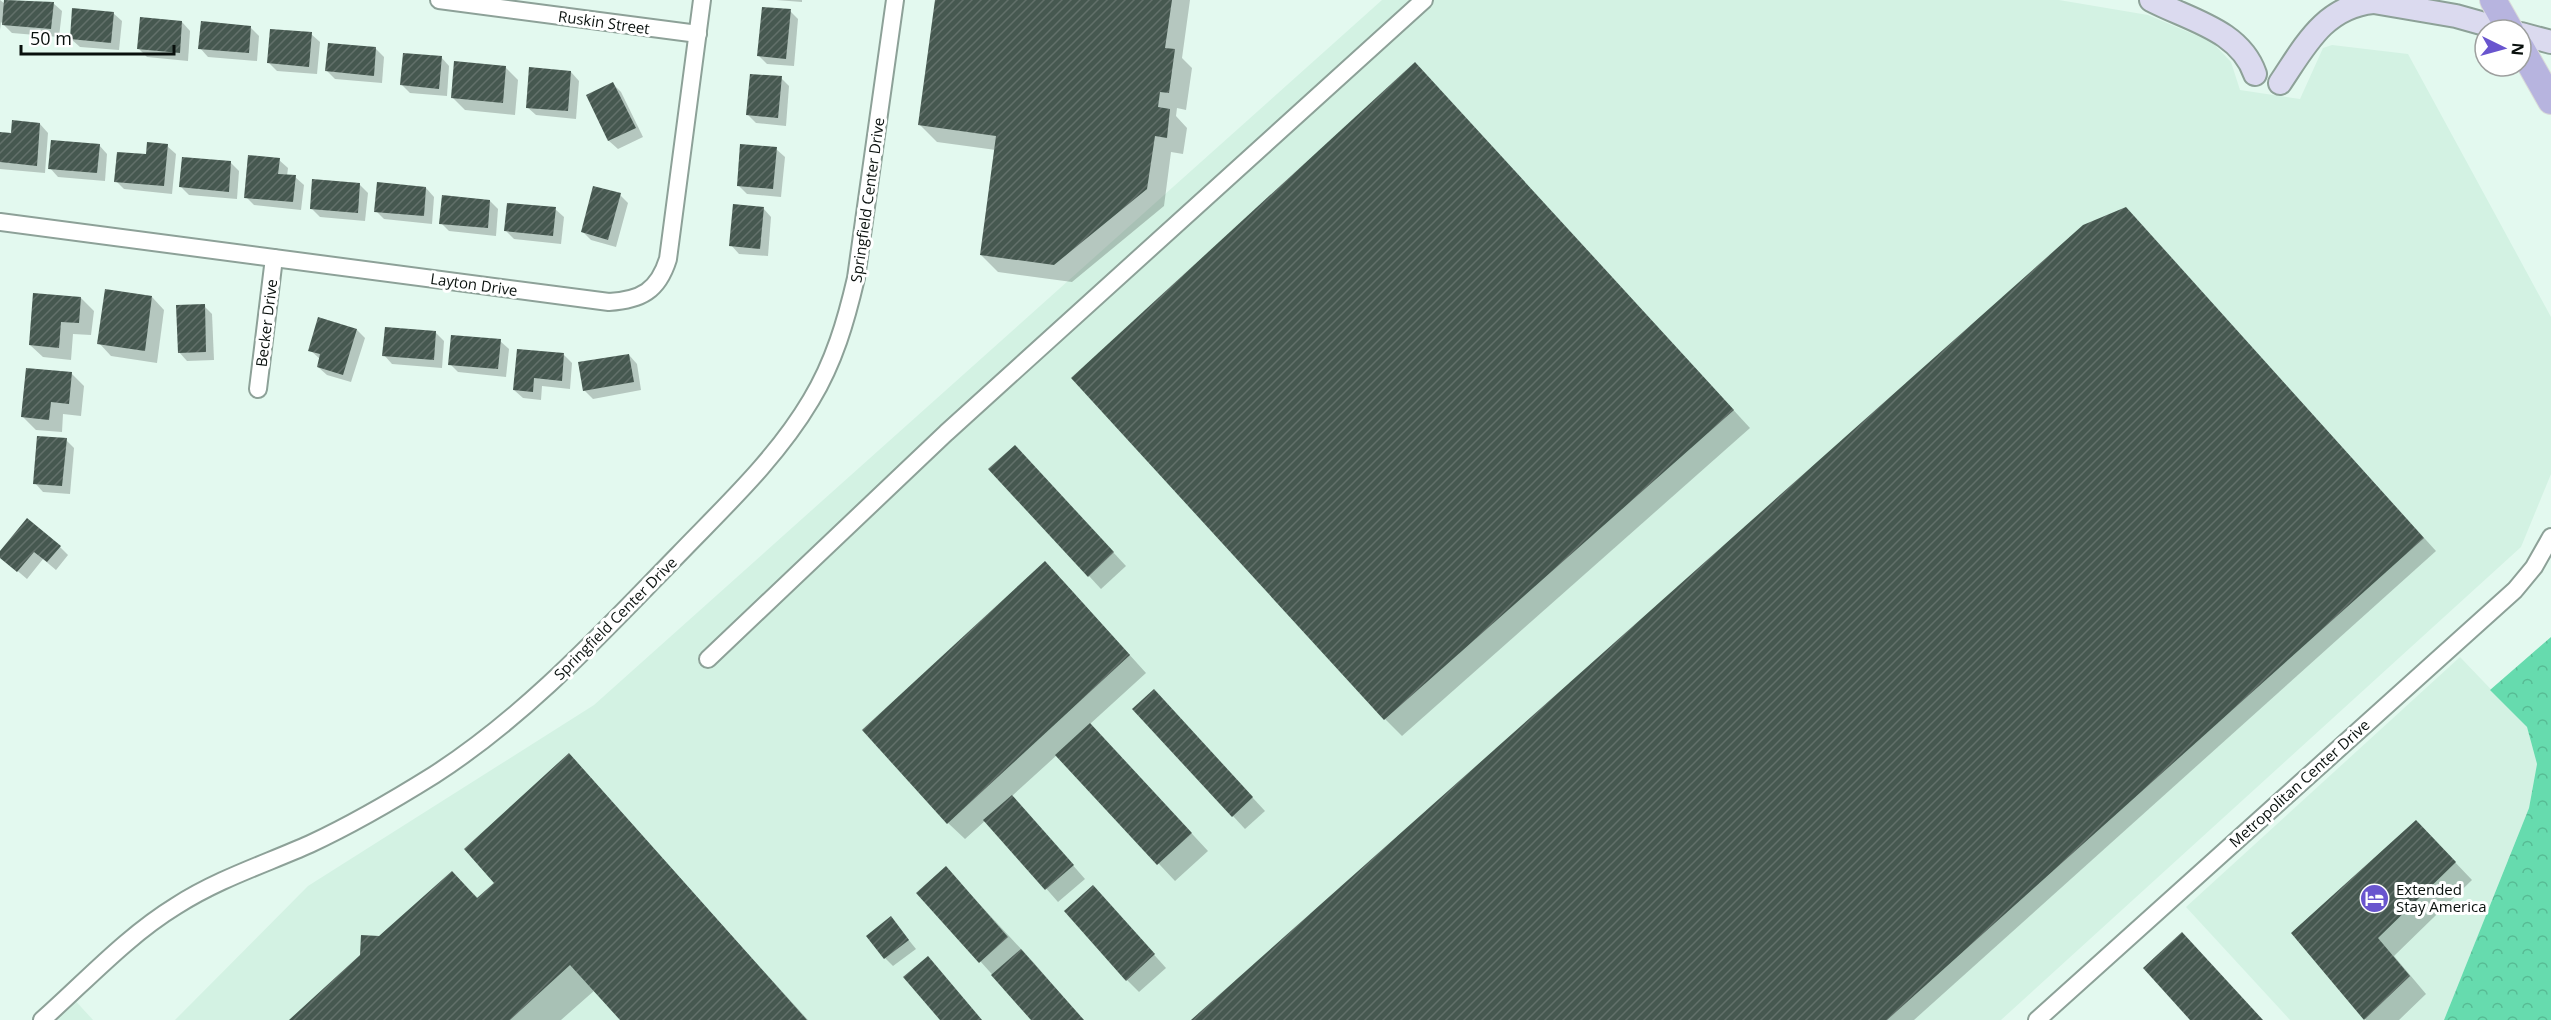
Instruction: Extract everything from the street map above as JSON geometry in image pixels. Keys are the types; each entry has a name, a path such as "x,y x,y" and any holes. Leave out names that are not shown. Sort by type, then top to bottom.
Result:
{"main road":[{"path":"2151,0 2231,39 2250,60 2255,74"},
{"path":"2493,0 2502,18"},
{"path":"2280,83 2304,47 2336,12 2355,4 2367,1 2473,21"},
{"path":"2533,37 2551,42"},
{"path":"2533,69 2551,101"}],"street":[{"name":"Ruskin Street","path":"439,0 698,34"},
{"name":"Layton Drive","path":"0,222 609,302 626,301 639,297 658,283 668,259 702,0"},
{"name":"Springfield Center Drive","path":"42,1020 139,933 175,907 219,882 311,843 368,814 435,774 496,730 584,653 755,475 792,430 812,398 833,356 846,320 856,278 895,0"},
{"path":"708,658 946,433 1424,0"},
{"name":"Becker Drive","path":"258,389 274,258"},
{"name":"Metropolitan Center Drive","path":"2037,1020 2515,590 2534,567 2551,537"}],"shaded area":[{"path":"1382,0 2059,0 2148,15 2212,42 2231,62 2240,90 2300,99 2323,48 2332,45 2408,54 2551,317 2551,474 2521,547 2001,1020 175,1020 308,886 594,705"},
{"path":"2460,657 2527,727 2537,764 2529,808 2444,1020 2290,1020 2186,907"},
{"path":"70,995 93,1020 42,1020"}],"green space":[{"path":"2551,637 2551,1020 2444,1020 2529,808 2537,764 2527,727 2490,690"}],"building":[{"path":"4,0 54,2 51,29 2,25"},
{"path":"935,0 1172,0 1165,48 1175,49 1169,93 1160,92 1158,107 1170,109 1167,138 1155,136 1147,189 1054,265 980,255 996,136 918,125"},
{"path":"762,7 791,9 786,59 757,56"},
{"path":"72,8 114,12 111,43 70,39"},
{"path":"140,17 182,21 180,53 137,49"},
{"path":"201,21 251,26 249,53 198,49"},
{"path":"270,29 312,32 309,67 267,63"},
{"path":"328,43 376,47 374,76 325,71"},
{"path":"403,53 442,56 439,89 400,85"},
{"path":"454,61 506,66 503,103 451,98"},
{"path":"1415,62 1734,410 1384,720 1071,378"},
{"path":"529,67 571,71 568,111 526,108"},
{"path":"750,74 782,76 778,118 746,115"},
{"path":"613,82 636,128 608,141 586,95"},
{"path":"12,120 40,123 37,166 0,162 0,132 11,133"},
{"path":"51,140 100,144 97,173 48,169"},
{"path":"147,142 168,144 164,186 114,182 117,152 146,154"},
{"path":"740,144 777,147 773,189 737,186"},
{"path":"248,155 280,158 278,174 296,175 293,202 244,198"},
{"path":"182,157 231,161 229,192 179,187"},
{"path":"312,179 360,183 358,213 310,209"},
{"path":"377,182 426,187 424,216 374,212"},
{"path":"593,186 621,193 608,240 581,232"},
{"path":"442,195 490,200 488,228 439,224"},
{"path":"507,203 556,207 553,236 504,231"},
{"path":"733,204 764,207 760,249 729,246"},
{"path":"2126,207 2424,538 1887,1020 1191,1020 2083,225"},
{"path":"105,289 152,296 145,351 97,344"},
{"path":"33,293 81,297 79,323 61,322 59,348 29,345"},
{"path":"205,304 206,352 178,353 176,305"},
{"path":"318,317 357,329 343,375 317,367 320,354 308,351"},
{"path":"385,327 436,331 434,360 382,356"},
{"path":"451,335 501,339 498,369 448,365"},
{"path":"517,349 564,353 562,381 534,378 533,392 513,390"},
{"path":"629,354 634,382 583,391 578,362"},
{"path":"26,368 72,372 69,404 51,402 49,420 21,417"},
{"path":"37,436 67,438 62,486 33,484"},
{"path":"1015,445 1114,552 1088,577 988,469"},
{"path":"27,518 61,546 47,562 34,552 17,572 0,558 0,551"},
{"path":"1045,561 1130,655 947,824 862,730"},
{"path":"1154,689 1253,797 1232,817 1132,709"},
{"path":"1090,723 1192,833 1157,865 1055,755"},
{"path":"569,753 807,1020 620,1020 570,965 510,1020 289,1020 360,955 361,935 379,936 452,871 477,898 494,883 464,849"},
{"path":"1012,795 1074,865 1045,890 983,820"},
{"name":"Extended Stay America","path":"2416,820 2456,862 2378,938 2410,976 2364,1020 2291,933"},
{"path":"946,866 1008,937 979,963 916,893"},
{"path":"1093,885 1155,954 1126,981 1064,911"},
{"path":"891,916 909,940 884,959 866,936"},
{"path":"2182,932 2263,1020 2190,1020 2143,968"},
{"path":"1021,949 1084,1020 1031,1020 991,975"},
{"path":"928,956 982,1020 940,1020 903,977"}],"place":[{"name":"Extended Stay America","path":"2375,898"}]}
